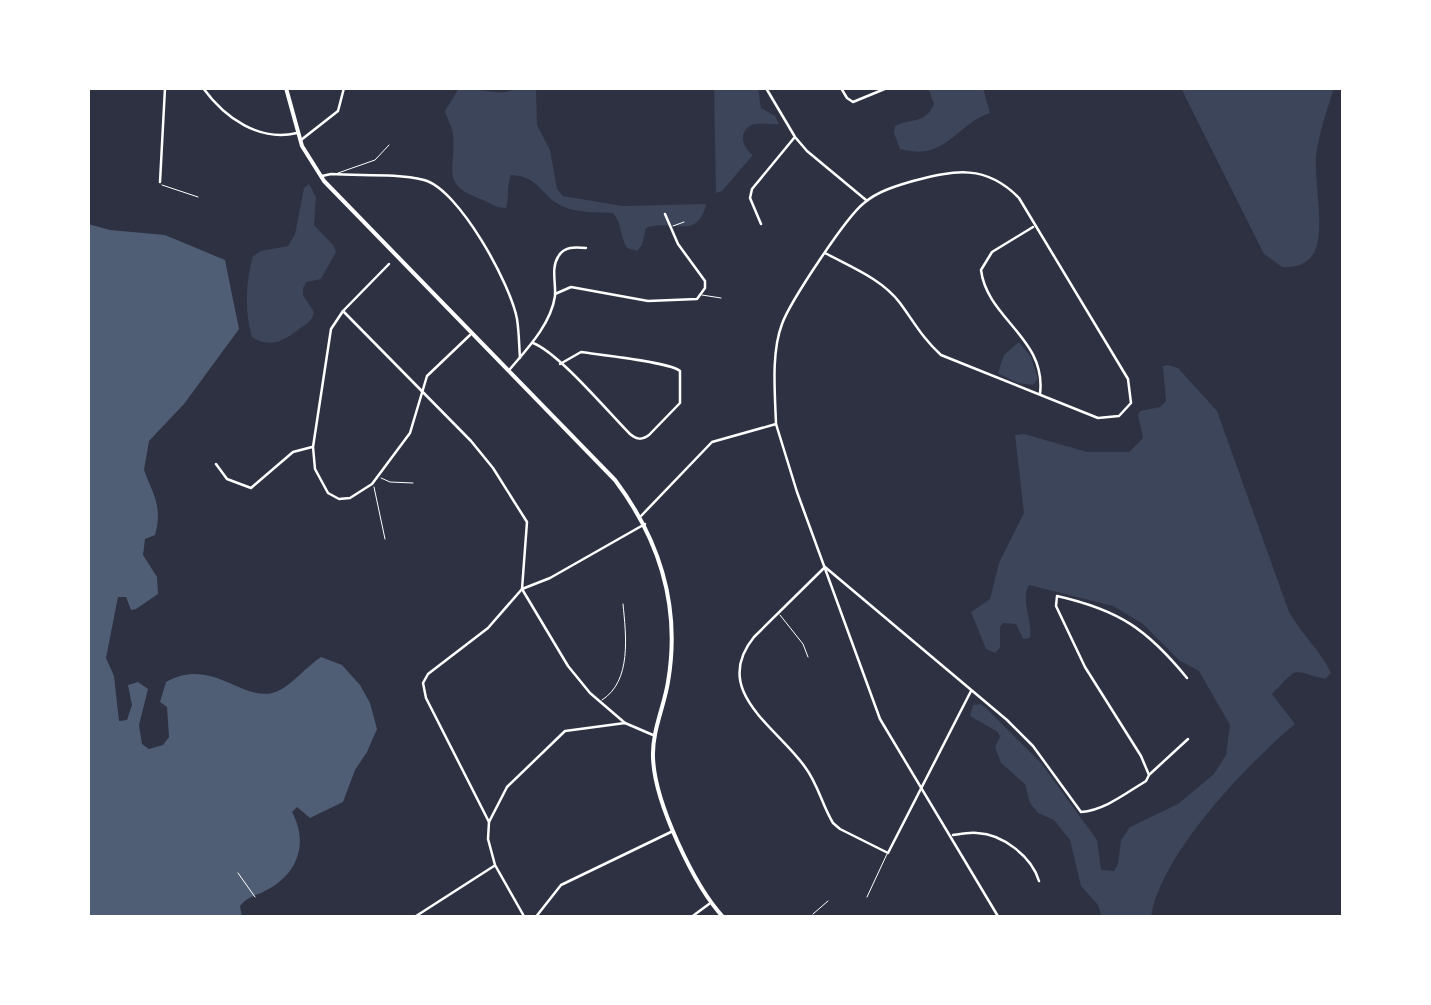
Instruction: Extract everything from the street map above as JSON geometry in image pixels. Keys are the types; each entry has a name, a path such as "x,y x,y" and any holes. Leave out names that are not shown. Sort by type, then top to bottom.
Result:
{"street":[{"path":"160,182 165,88"},
{"path":"203,88 226,112 252,129 276,137 297,133"},
{"path":"286,88 300,141 320,176 615,480 641,516 666,578 672,631 668,685 655,736 655,773 674,830 710,903 724,918"},
{"path":"300,141 338,112 344,88"},
{"path":"766,88 795,137 866,200"},
{"path":"842,88 853,102 887,88"},
{"path":"88,125 88,170"},
{"path":"761,224 750,198 752,189 795,137"},
{"path":"825,254 886,288 924,340 941,354 1040,396 1098,418 1112,419 1132,403 1128,379 1010,189 972,170 944,172 896,186 866,200 825,254 782,324 777,350 776,424 880,719 999,918"},
{"path":"320,176 424,180 451,196 464,210 509,294 517,317 520,358"},
{"path":"555,294 571,287 658,302 691,300 702,295 703,275 683,252 664,214"},
{"path":"1035,226 992,252 981,270 986,290 1038,362 1042,378 1040,396"},
{"path":"510,369 533,343 552,306 560,254 574,247 586,248"},
{"path":"389,264 342,311 331,329 313,447 315,469 322,487 332,496 350,498 379,477 410,434 427,376 471,334"},
{"path":"342,311 492,468 527,522 522,590 568,666 599,702 624,723 655,736"},
{"path":"533,343 546,349 560,364 634,438 644,439 680,403 680,372 670,364 582,352 560,364"},
{"path":"641,516 712,442 776,424"},
{"path":"216,464 224,476 251,488 293,452 313,447"},
{"path":"489,822 434,715 423,684 428,674 488,628 522,590 645,524"},
{"path":"825,567 754,637 742,658 744,695 805,766 840,830 888,853 971,692"},
{"path":"825,567 1007,720 1033,746 1081,812 1106,805 1146,781 1188,739"},
{"path":"1148,775 1084,666 1054,601 1058,596 1098,605 1135,623 1188,678"},
{"path":"526,918 495,865 488,839 489,822 506,787 565,731 624,723"},
{"path":"535,918 562,886 674,830"},
{"path":"951,836 979,832 992,836 1024,855 1035,868 1039,881"},
{"path":"413,918 495,865"},
{"path":"690,918 710,903"},
{"path":"992,918 995,910"},
{"path":"805,918 812,918"}],"lane":[{"path":"335,174 375,160 389,145"},
{"path":"160,182 169,190 198,198"},
{"path":"670,228 684,222"},
{"path":"702,295 722,298"},
{"path":"379,477 390,482 413,482"},
{"path":"372,484 385,539"},
{"path":"599,702 612,694 622,669 623,604"},
{"path":"780,615 803,644 808,657"},
{"path":"867,897 888,853"},
{"path":"812,918 828,901"}],"path":[{"path":"238,873 255,898"}],"shaded area":[{"path":"459,88 498,92 536,88 537,125 550,150 557,189 563,196 622,206 706,204 702,216 690,226 646,228 637,251 627,248 613,213 564,207 521,176 511,175 506,208 469,194 455,182 453,135 445,111"},
{"path":"714,88 758,88 761,108 775,116 779,124 747,128 743,140 753,155 716,193"},
{"path":"928,88 983,88 990,113 929,151 900,149 895,126 922,118 931,110 934,104"},
{"path":"1181,88 1334,88 1316,156 1318,241 1305,262 1282,267 1264,254"},
{"path":"309,184 316,197 314,225 336,252 321,279 307,282 303,288 314,312 310,321 281,340 265,342 252,337 248,317 247,286 253,256 288,246 295,234 304,188"},
{"path":"88,224 165,235 225,260 239,329 184,404 149,441 144,470 158,516 155,535 145,539 143,555 157,577 158,594 131,610 126,597 118,597 106,658 114,676 119,721 127,720 132,705 128,685 138,682 148,689 139,725 142,744 149,749 163,745 169,737 167,707 160,702 166,682 199,674 265,694 284,688 321,657 342,665 360,685 377,729 343,802 310,818 297,807 292,812 300,836 296,859 283,879 240,906 242,917 88,917"},
{"path":"1019,342 1031,357 1038,379 1033,385 998,373 1004,355"},
{"path":"1163,366 1178,368 1217,411 1289,612 1331,673 1325,679 1296,673 1272,694 1295,724 1208,812 1171,866 1151,917 1102,917 1098,905 1081,886 1070,840 1054,820 1038,813 1030,803 1025,784 1001,763 995,747 998,732 970,716 973,705 981,704 1041,763 1097,840 1101,870 1114,871 1121,840 1130,827 1178,804 1214,774 1226,755 1230,725 1199,671 1179,660 1143,624 1113,606 1029,585 1026,597 1030,638 1023,639 1016,624 1003,623 1000,648 995,653 986,649 971,612 990,599 999,563 1024,513 1015,435 1024,434 1087,452 1129,452 1143,438 1140,411 1160,407 1166,401"}]}
